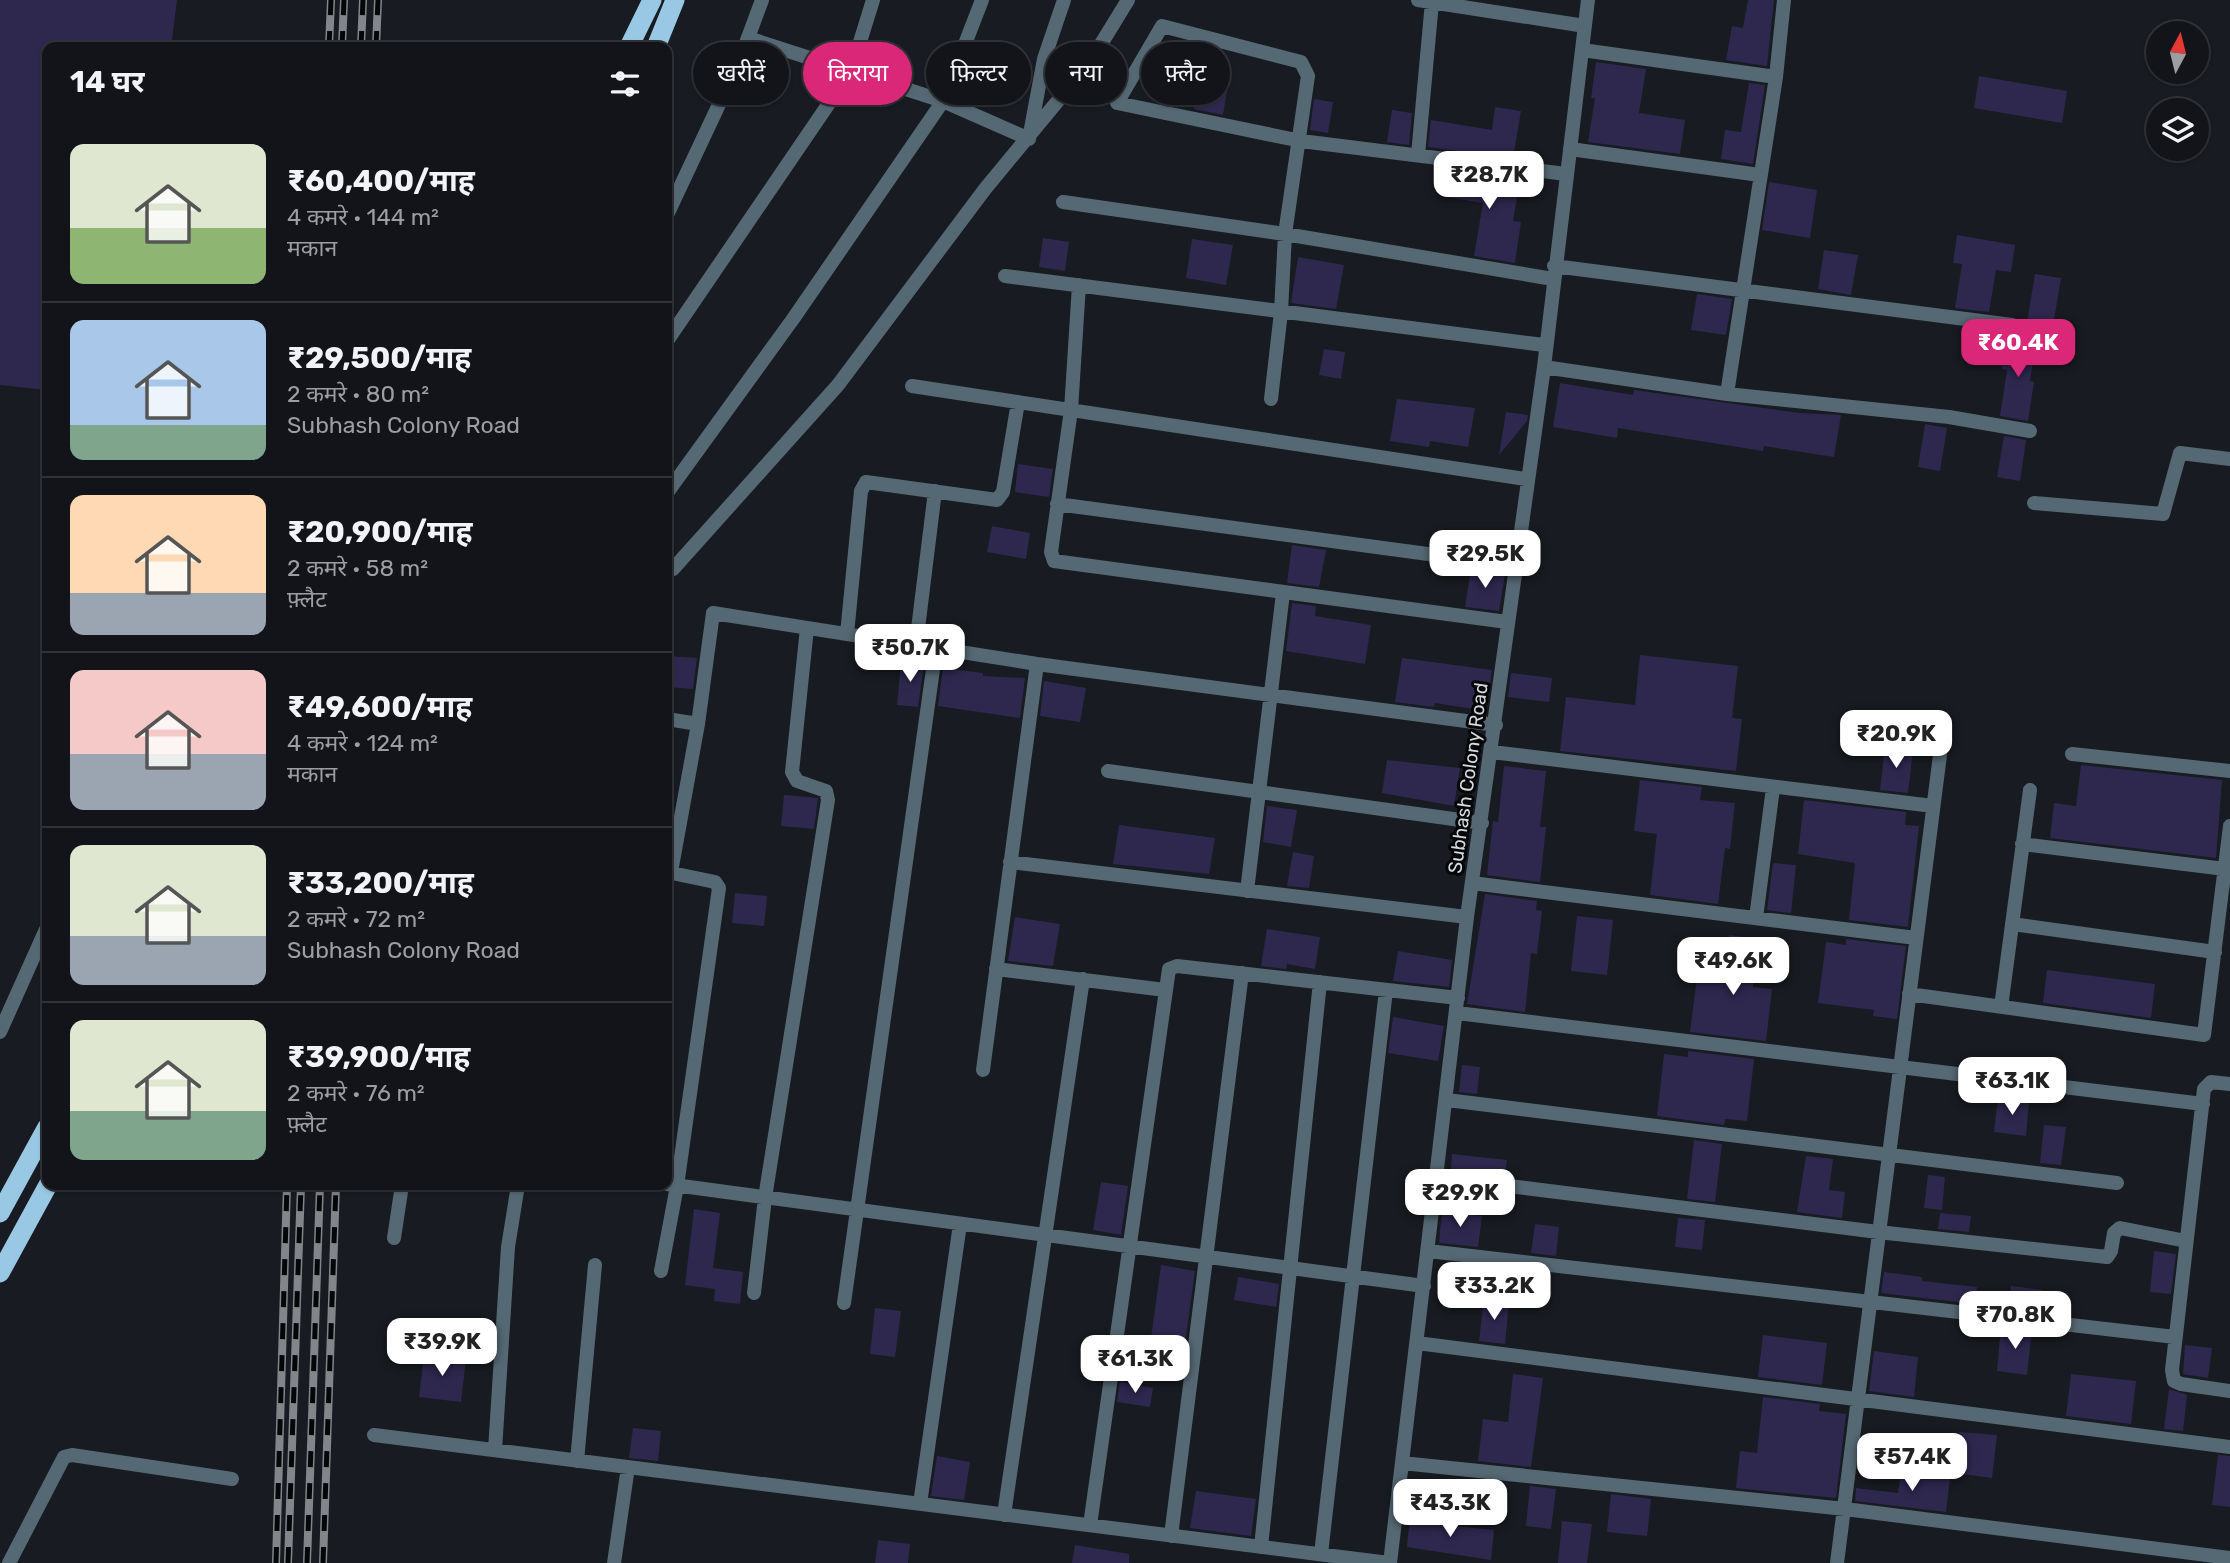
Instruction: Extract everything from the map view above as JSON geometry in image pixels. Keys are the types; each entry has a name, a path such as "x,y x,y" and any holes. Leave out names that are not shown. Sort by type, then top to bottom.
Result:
{"highway":[{"path":"631,42 652,0"},
{"path":"658,42 676,0"},
{"path":"0,1213 42,1136"},
{"path":"0,1273 45,1190"}],"street":[{"path":"672,204 748,38 762,0"},
{"path":"860,42 873,0"},
{"path":"966,42 982,0"},
{"path":"1029,139 1044,59 1064,0"},
{"path":"673,569 838,385 985,189 1090,62 1128,0"},
{"name":"Subhash Colony Road","path":"1390,1563 1467,917 1496,725 1526,479 1544,367 1544,345 1588,0"},
{"path":"1727,394 1776,77 1784,0"},
{"path":"1418,155 1425,1 1585,26"},
{"path":"1270,399 1281,312 1285,234 1301,141 1308,76 1301,62 1162,26 1117,103 1301,141 1566,174"},
{"path":"748,38 803,56"},
{"path":"1582,50 1776,77"},
{"path":"672,334 828,105"},
{"path":"672,487 793,319 940,105"},
{"path":"952,105 1029,139"},
{"path":"1570,149 1760,175"},
{"path":"1063,202 1553,272 1743,290 2012,325"},
{"path":"1005,276 1544,345"},
{"path":"1079,285 1071,410 1051,552 1054,561 1059,564 1507,622"},
{"path":"1544,367 1727,394 1949,417 2030,431"},
{"path":"912,386 1526,479"},
{"path":"847,634 862,487 866,482 872,481 992,501 1001,497 1018,402"},
{"path":"2035,502 2163,514 2180,453 2230,459"},
{"path":"916,645 935,491"},
{"path":"1057,504 1517,566"},
{"path":"1247,891 1283,593"},
{"path":"672,857 698,723 713,613 1037,664 1496,725"},
{"path":"754,1293 765,1198 828,800 826,791 797,781 792,772 807,628"},
{"path":"844,1303 936,648"},
{"path":"984,1070 1037,664"},
{"path":"672,720 698,723"},
{"path":"1492,752 1933,806"},
{"path":"2071,754 2230,772"},
{"path":"1837,1563 1940,755"},
{"path":"1108,771 1482,822"},
{"path":"1756,918 1773,788"},
{"path":"2001,1007 2030,790"},
{"path":"1909,994 2204,1035 2230,826"},
{"path":"2022,844 2225,869"},
{"path":"1010,862 1467,917"},
{"path":"672,873 715,882 719,888 672,1185 1424,1286"},
{"path":"1472,883 1916,938"},
{"path":"2012,924 2215,952"},
{"path":"0,1032 42,938"},
{"path":"1090,1525 1167,973 1172,967 1458,998"},
{"path":"996,969 1165,989"},
{"path":"1171,1536 1204,1257 1242,974"},
{"path":"1004,1515 1083,979"},
{"path":"1261,1547 1320,982"},
{"path":"1321,1554 1386,990"},
{"path":"1457,1013 2203,1104"},
{"path":"2230,1084 2207,1084 2203,1104 2175,1337 2174,1381 2230,1391"},
{"path":"1447,1100 2117,1183"},
{"path":"1437,1177 1878,1232 2107,1256 2111,1251 2114,1233 2120,1228 2186,1241"},
{"path":"394,1238 401,1190"},
{"path":"495,1450 508,1247 516,1190"},
{"path":"661,1271 671,1190"},
{"path":"920,1504 960,1224"},
{"path":"1428,1251 2175,1337"},
{"path":"577,1461 595,1265"},
{"path":"1417,1343 2230,1447"},
{"path":"374,1435 1390,1563"},
{"path":"9,1563 64,1457 72,1455 232,1479"},
{"path":"1402,1463 1845,1509 2184,1558 2230,1558"},
{"path":"614,1563 628,1467"}],"building":[{"path":"0,0 177,0 172,42 42,42 42,389 0,385"},
{"path":"1748,0 1774,0 1767,66 1726,60 1732,26 1743,28"},
{"path":"1596,62 1646,69 1639,113 1685,120 1680,154 1588,142 1595,98 1591,98"},
{"path":"1979,76 2067,91 2062,123 1974,108"},
{"path":"1749,83 1765,85 1753,164 1721,159 1725,130 1741,132"},
{"path":"1314,99 1333,102 1328,133 1310,130"},
{"path":"1195,105 1225,105 1223,115 1194,109"},
{"path":"1495,107 1521,111 1513,158 1428,147 1431,120 1492,130"},
{"path":"1392,110 1412,113 1409,145 1387,142"},
{"path":"1444,168 1520,180 1513,221 1521,222 1515,263 1474,256 1483,203 1440,196"},
{"path":"1769,182 1817,190 1810,238 1762,230"},
{"path":"1957,235 2015,245 2011,272 1996,270 1989,312 1955,308 1962,264 1953,263"},
{"path":"1043,238 1069,242 1065,271 1039,267"},
{"path":"1192,239 1233,245 1226,285 1186,278"},
{"path":"1824,250 1858,255 1851,295 1818,289"},
{"path":"1298,257 1344,265 1336,309 1291,303"},
{"path":"2035,274 2061,278 2053,326 2027,322"},
{"path":"1697,294 1732,299 1726,335 1691,330"},
{"path":"2007,337 2036,341 2028,421 2000,416 2007,370 2002,369"},
{"path":"1324,349 1345,352 1341,379 1319,375"},
{"path":"1560,383 1633,395 1634,390 1800,413 1841,415 1834,457 1764,446 1763,451 1618,428 1617,438 1553,427"},
{"path":"1397,399 1475,408 1468,447 1430,441 1429,447 1390,441"},
{"path":"1506,412 1528,415 1527,421 1499,455"},
{"path":"1925,424 1947,428 1940,471 1918,467"},
{"path":"2004,436 2026,440 2020,481 1997,477"},
{"path":"1018,464 1053,469 1049,497 1015,492"},
{"path":"992,526 1030,533 1026,559 987,552"},
{"path":"1292,545 1326,550 1319,587 1287,583"},
{"path":"1471,569 1505,574 1499,611 1465,607"},
{"path":"1292,603 1316,606 1315,616 1371,625 1365,664 1286,651"},
{"path":"1640,655 1738,666 1732,718 1742,719 1736,771 1560,751 1566,697 1635,705"},
{"path":"672,656 697,658 693,689 672,687"},
{"path":"1402,658 1492,670 1486,711 1435,703 1434,707 1395,702"},
{"path":"901,662 924,664 918,707 897,705"},
{"path":"943,668 983,673 983,676 1025,678 1020,718 938,706"},
{"path":"1511,673 1552,678 1549,702 1508,697"},
{"path":"1044,681 1086,688 1080,722 1040,716"},
{"path":"1885,747 1913,750 1908,793 1880,790"},
{"path":"1387,760 1460,768 1454,806 1382,793"},
{"path":"2081,765 2222,780 2216,858 2050,838 2054,803 2076,806"},
{"path":"1504,766 1546,771 1540,827 1546,827 1540,882 1487,875 1493,821 1498,822"},
{"path":"1640,780 1702,787 1700,800 1735,803 1730,849 1725,848 1718,904 1650,895 1657,834 1634,831"},
{"path":"784,795 818,798 814,829 781,826"},
{"path":"1804,800 1906,812 1905,825 1919,826 1908,927 1849,920 1855,863 1798,854"},
{"path":"1267,806 1297,810 1291,847 1263,842"},
{"path":"1119,825 1215,838 1209,874 1113,864"},
{"path":"1293,852 1314,856 1309,888 1287,886"},
{"path":"1773,863 1796,865 1791,913 1767,910"},
{"path":"735,893 767,896 764,926 732,923"},
{"path":"1485,894 1537,901 1536,910 1542,911 1537,954 1531,953 1525,1012 1467,1004"},
{"path":"1577,916 1613,920 1607,975 1571,971"},
{"path":"1015,917 1060,924 1053,966 1008,961"},
{"path":"1267,929 1320,937 1315,969 1287,964 1286,969 1261,966"},
{"path":"1729,935 1758,939 1753,987 1772,989 1766,1041 1690,1032 1697,978 1724,981"},
{"path":"1846,939 1906,946 1897,1019 1873,1016 1874,1010 1818,1003 1826,942 1846,945"},
{"path":"1398,951 1452,960 1449,987 1393,981"},
{"path":"2047,970 2155,984 2151,1018 2043,1003"},
{"path":"1393,1017 1444,1026 1438,1061 1388,1053"},
{"path":"1688,1051 1754,1059 1747,1121 1725,1119 1724,1125 1657,1116 1664,1054 1688,1057"},
{"path":"1462,1065 1480,1067 1477,1094 1459,1092"},
{"path":"1998,1098 2029,1102 2026,1136 1994,1132"},
{"path":"2044,1125 2066,1127 2061,1165 2040,1163"},
{"path":"1694,1140 1722,1144 1715,1202 1687,1199"},
{"path":"1452,1154 1507,1160 1505,1176 1451,1169"},
{"path":"1806,1156 1833,1159 1829,1190 1845,1192 1842,1218 1797,1212"},
{"path":"1928,1175 1945,1177 1942,1210 1924,1208"},
{"path":"1101,1182 1128,1186 1121,1235 1093,1230"},
{"path":"694,1209 720,1213 713,1268 743,1272 740,1304 714,1301 715,1289 685,1285"},
{"path":"1442,1212 1482,1216 1478,1247 1439,1243"},
{"path":"1940,1213 1971,1216 1969,1232 1938,1229"},
{"path":"1678,1218 1705,1220 1702,1250 1675,1247"},
{"path":"1535,1224 1559,1227 1556,1256 1531,1253"},
{"path":"2154,1251 2176,1254 2171,1294 2150,1292"},
{"path":"1161,1265 1195,1271 1185,1344 1151,1338"},
{"path":"1884,1272 1922,1277 1922,1281 1977,1287 1975,1304 1881,1293"},
{"path":"1238,1277 1279,1284 1276,1307 1234,1300"},
{"path":"2011,1286 2043,1290 2041,1312 2009,1308"},
{"path":"1484,1299 1509,1302 1505,1344 1479,1341"},
{"path":"875,1308 901,1311 895,1357 870,1354"},
{"path":"2007,1327 2032,1330 2027,1375 1997,1371 2000,1337 2006,1338"},
{"path":"1763,1335 1827,1343 1822,1385 1758,1377"},
{"path":"2185,1345 2212,1348 2208,1378 2183,1374"},
{"path":"1874,1351 1918,1357 1914,1397 1869,1391"},
{"path":"424,1355 466,1360 461,1402 419,1397"},
{"path":"1513,1374 1543,1378 1531,1467 1478,1461 1483,1419 1508,1422"},
{"path":"2071,1374 2136,1381 2131,1424 2066,1416"},
{"path":"1120,1382 1153,1388 1150,1407 1117,1402"},
{"path":"2169,1389 2187,1395 2183,1431 2164,1429"},
{"path":"1763,1397 1820,1404 1819,1411 1846,1414 1836,1498 1736,1488 1740,1451 1757,1453"},
{"path":"633,1428 661,1431 658,1461 629,1458"},
{"path":"1959,1432 1997,1435 1992,1478 1954,1473"},
{"path":"2218,1455 2230,1456 2230,1507 2212,1505"},
{"path":"937,1456 970,1462 964,1500 931,1496"},
{"path":"1901,1472 1950,1478 1946,1512 1855,1501 1856,1488 1898,1493"},
{"path":"1530,1486 1556,1489 1551,1529 1526,1526"},
{"path":"1196,1491 1256,1499 1251,1536 1190,1528"},
{"path":"1611,1494 1651,1499 1647,1536 1607,1532"},
{"path":"1410,1517 1444,1521 1444,1525 1494,1530 1491,1560 1407,1547"},
{"path":"1562,1521 1592,1524 1587,1563 1558,1563"},
{"path":"878,1540 910,1544 908,1563 875,1563"},
{"path":"1075,1545 1129,1554 1129,1563 1072,1563"}],"railway":[{"path":"329,42 331,0"},
{"path":"342,42 344,0"},
{"path":"361,42 363,0"},
{"path":"376,42 378,0"},
{"path":"276,1563 287,1190"},
{"path":"288,1563 301,1190"},
{"path":"307,1563 320,1190"},
{"path":"323,1563 336,1190"}]}
